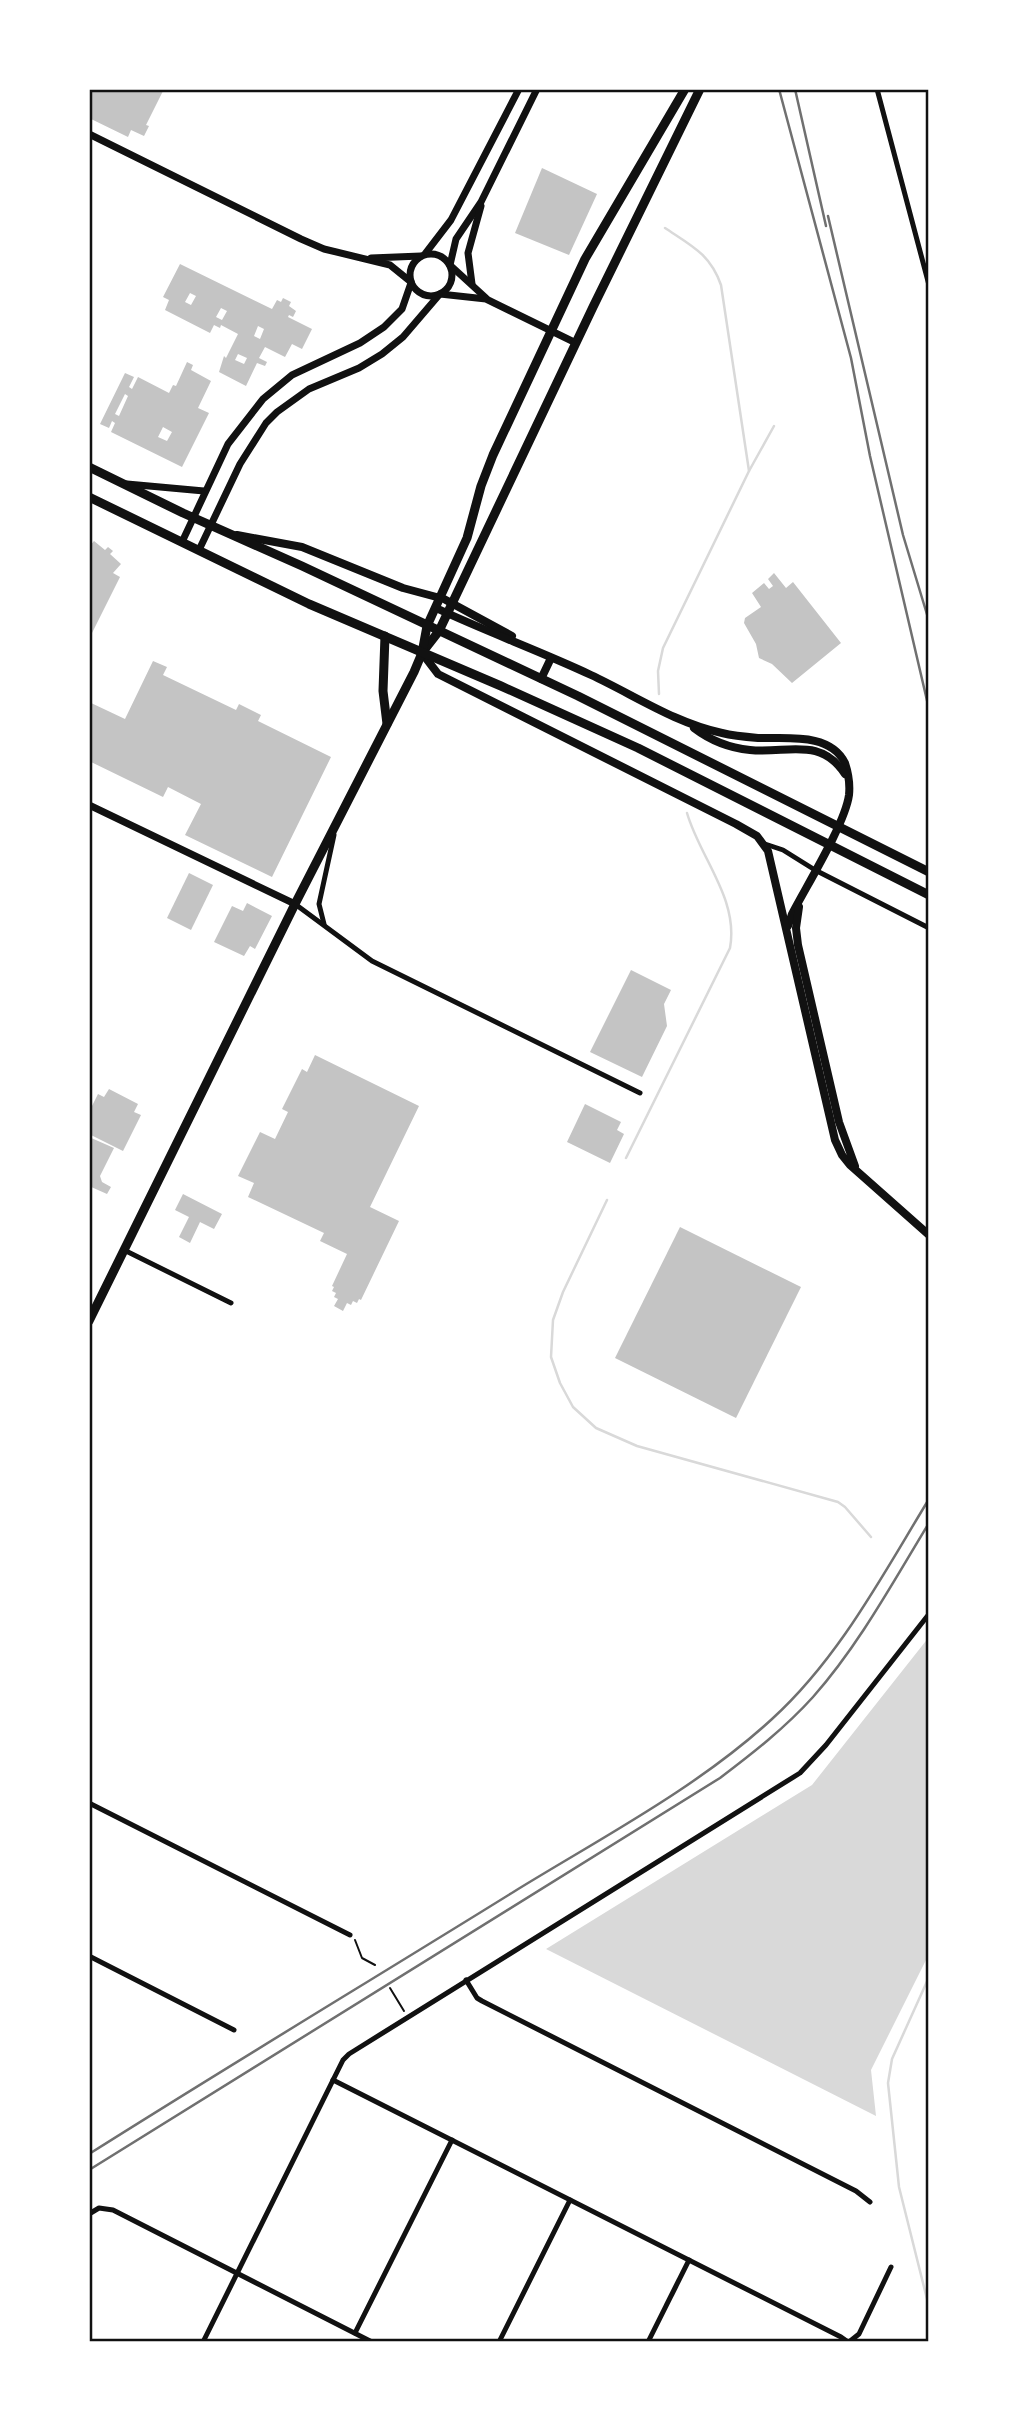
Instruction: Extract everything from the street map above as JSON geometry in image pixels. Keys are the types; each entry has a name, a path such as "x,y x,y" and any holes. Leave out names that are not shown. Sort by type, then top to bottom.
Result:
{"main road":[{"path":"685,89 585,260 551,330 490,463 467,538 427,626 422,653 438,674 736,824 765,844 771,860 802,1004 842,1155 929,1235"},
{"path":"89,1321 422,653 439,631 700,89"},
{"path":"89,467 541,679 929,872"},
{"path":"89,497 309,604 627,743 929,895"},
{"path":"226,533 302,547 403,588 440,598 551,658"},
{"path":"436,608 616,687 689,724 709,738 732,747 755,751 815,750 834,760 848,780"},
{"path":"385,636 383,691 387,724"},
{"path":"541,679 551,658"},
{"path":"689,724 734,736 806,739 819,742 841,757 849,793 844,809 789,920 787,933"},
{"path":"732,747 734,736"},
{"path":"800,898 796,935 812,1002 834,1123"},
{"path":"802,1004 812,1002"}],"street":[{"path":"182,542 228,444 263,399 292,374 360,343 384,327 402,309 411,283 411,267 451,220 519,89"},
{"path":"199,550 254,439 277,412 309,389 359,368 382,354 403,337 452,282 450,265 456,239 481,202 537,89"},
{"path":"877,89 929,285"},
{"path":"89,134 301,239 394,267 421,294 486,299 576,343"},
{"path":"472,284 468,253 481,202"},
{"path":"364,258 441,256 486,299"},
{"path":"123,484 204,491"},
{"path":"89,804 295,904 372,961 640,1093"},
{"path":"324,924 319,904 337,822"},
{"path":"765,844 783,850 815,870 929,928"},
{"path":"124,1250 231,1303"},
{"path":"203,2342 333,2080 349,2053 800,1773 826,1745 929,1614"},
{"path":"89,1803 349,1935"},
{"path":"89,1956 234,2029"},
{"path":"466,1980 477,1998 482,2001 856,2191 870,2203"},
{"path":"333,2080 843,2337 848,2342 859,2333 891,2267"},
{"path":"355,2333 452,2140"},
{"path":"499,2342 570,2200"},
{"path":"89,2214 104,2207 372,2342"},
{"path":"648,2342 689,2260"}],"path":[{"path":"349,1935 356,1940 362,1958 375,1965"},
{"path":"390,1988 407,2017"}],"shaded area":[{"path":"929,1637 929,1954 871,2070 876,2116 546,1949 812,1785"}],"building":[{"path":"89,89 164,89 146,125 149,126 144,136 131,130 128,137 89,118"},
{"path":"542,168 597,194 569,255 515,233"},
{"path":"180,264 272,309 277,300 281,302 283,298 291,302 289,306 296,311 293,317 288,317 312,329 302,349 292,344 285,357 265,347 259,358 267,362 265,366 257,363 246,386 219,372 224,356 226,358 238,334 221,325 220,328 214,325 210,333 165,310 169,300 163,297","holes":["190,293 196,296 191,305 185,302","221,308 227,311 222,320 216,317","258,326 264,329 260,339 254,336","238,354 247,358 244,364 235,360"]},
{"path":"187,362 193,365 191,370 211,381 198,408 209,413 182,467 111,432 115,423 112,421 109,428 100,424 125,373 134,377 129,387 132,389 138,377 169,393 173,385 176,386","holes":["125,394 128,396 119,416 115,414","163,427 172,432 167,441 158,437"]},
{"path":"94,541 105,550 108,547 113,551 110,554 121,564 113,573 120,577 89,639 89,547"},
{"path":"774,573 786,588 793,582 841,643 792,683 772,664 759,658 756,644 744,623 745,618 761,607 752,593 764,583 769,589 773,586 768,579"},
{"path":"153,661 167,667 163,675 236,710 239,704 261,715 258,721 331,757 272,877 185,835 201,804 168,787 163,797 89,761 89,702 125,719"},
{"path":"189,873 213,885 191,930 167,918"},
{"path":"247,903 272,916 255,949 250,946 244,956 214,942 232,906 243,911"},
{"path":"631,970 671,990 664,1004 667,1026 642,1077 590,1052"},
{"path":"315,1055 419,1106 370,1207 399,1221 361,1300 357,1303 353,1301 351,1305 347,1303 343,1311 334,1306 338,1299 334,1297 336,1293 332,1291 332,1286 347,1254 320,1241 324,1233 248,1197 254,1183 238,1176 260,1132 275,1139 288,1112 282,1109 302,1069 307,1072"},
{"path":"109,1089 138,1104 134,1112 141,1115 123,1151 89,1134 89,1112 98,1094 104,1097"},
{"path":"585,1104 621,1122 617,1130 624,1134 610,1163 567,1142"},
{"path":"89,1137 114,1148 100,1176 102,1182 111,1187 107,1194 89,1186"},
{"path":"183,1194 222,1214 214,1229 200,1222 190,1243 179,1237 189,1217 175,1210"},
{"path":"680,1227 801,1287 736,1418 615,1358"}],"waterway":[{"path":"659,694 658,671 663,648 749,471 721,285 706,258 665,228"},
{"path":"749,471 774,426"},
{"path":"626,1158 730,948 731,930 724,896 687,813"},
{"path":"607,1200 563,1292 553,1320 551,1357 560,1383 573,1407 596,1428 637,1446 838,1502 871,1537"},
{"path":"929,1977 892,2059 888,2083 899,2187 929,2307"}],"railway":[{"path":"779,89 851,358 870,456 929,709"},
{"path":"795,89 826,226"},
{"path":"828,216 903,535 929,621"},
{"path":"89,2154 648,1811 743,1744 796,1695 839,1643 929,1499"},
{"path":"89,2170 732,1769 791,1719 830,1677 875,1613 929,1523"}]}
